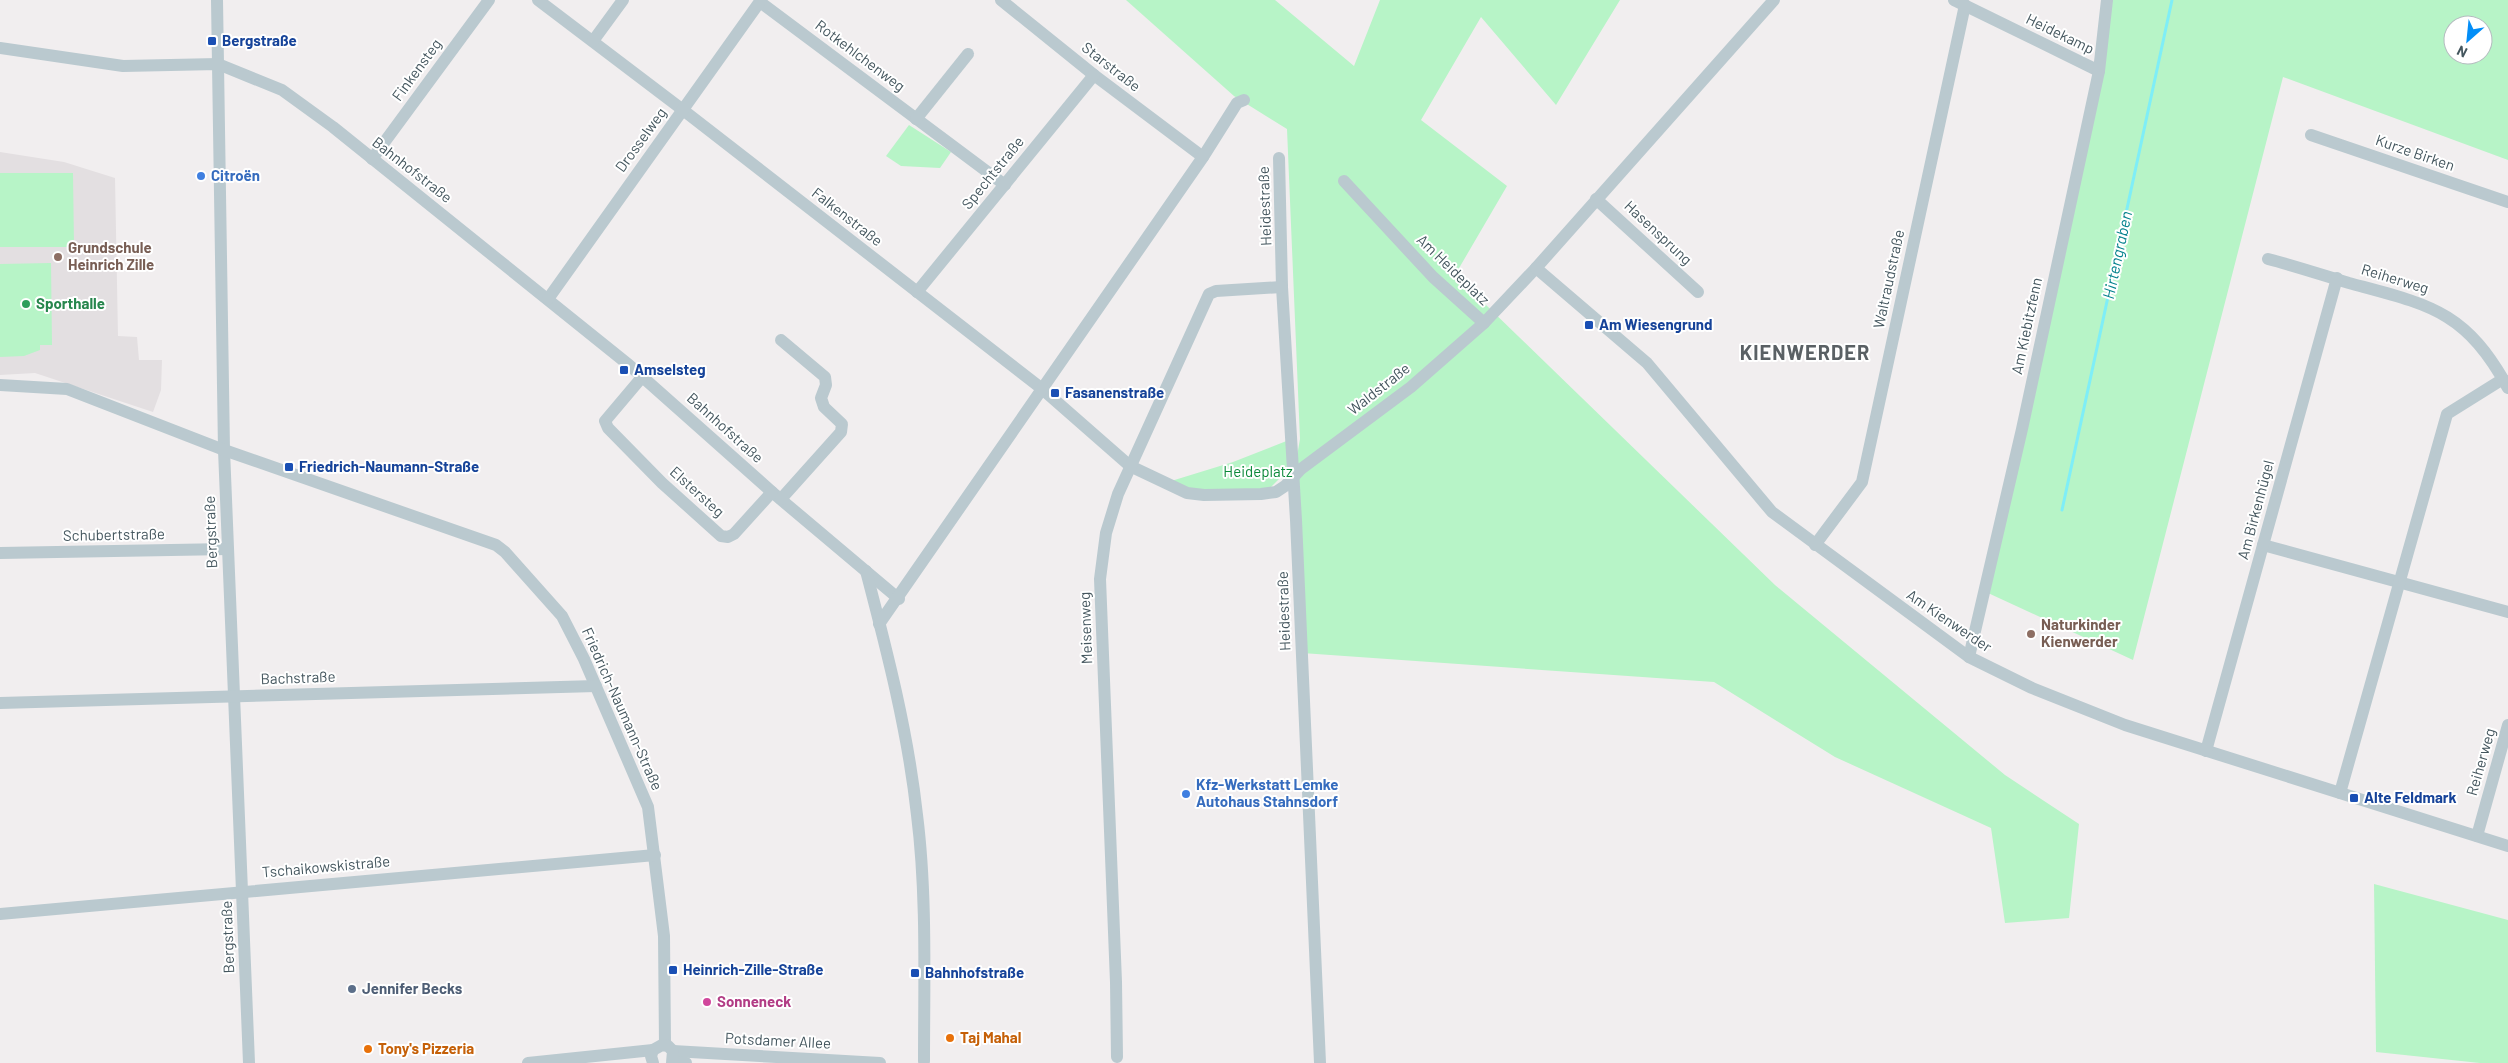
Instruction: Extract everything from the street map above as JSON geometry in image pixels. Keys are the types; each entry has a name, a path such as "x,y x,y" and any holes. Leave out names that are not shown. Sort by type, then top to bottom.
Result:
{"street":[{"name":"Bergstraße","path":"217,0 224,450 249,1063"},
{"name":"Finkensteg","path":"372,159 489,0"},
{"name":"Falkenstraße","path":"538,0 684,110 1041,388 1130,466"},
{"path":"593,41 623,0"},
{"name":"Starstraße","path":"1001,0 1203,157"},
{"path":"1484,323 1536,268 1774,0"},
{"name":"Am Kiebitzfenn","path":"1969,657 2007,496 2099,71 2107,0"},
{"name":"Drosselweg","path":"548,299 760,1"},
{"name":"Rotkehlchenweg","path":"760,1 1005,185"},
{"name":"Heidekamp","path":"1960,3 2099,71"},
{"name":"Waltraudstraße","path":"1815,545 1862,482 1960,3"},
{"name":"Bahnhofstraße","path":"0,48 123,66 218,64 282,90 372,159 643,376 776,496 866,571"},
{"path":"916,119 968,54"},
{"name":"Spechtstraße","path":"917,292 1094,74"},
{"path":"879,624 899,599 1041,388 1203,157 1237,103 1244,100"},
{"name":"Kurze Birken","path":"2311,135 2508,202"},
{"name":"Heidestraße","path":"1280,158 1282,287 1293,479 1320,1063"},
{"name":"Am Heideplatz","path":"1344,181 1433,277 1484,323"},
{"name":"Hasensprung","path":"1596,199 1698,292"},
{"name":"Reiherweg","path":"2268,258 2407,297 2440,312 2470,334 2489,356 2505,384"},
{"name":"Am Kienwerder","path":"1536,268 1647,363 1772,512 1969,657 2032,688 2125,725 2508,846"},
{"name":"Am Birkenhügel","path":"2206,750 2267,546 2337,278"},
{"name":"Meisenweg","path":"1117,1057 1116,973 1100,579 1106,534 1130,466 1209,294 1216,291 1282,287"},
{"name":"Waldstraße","path":"1293,479 1301,469 1411,387 1484,323"},
{"path":"776,496 841,432 842,424 824,407 821,398 826,385 825,377 781,340"},
{"name":"Elstersteg","path":"643,376 605,421 608,428 662,483 721,536 728,537 734,534 776,496"},
{"path":"2340,793 2398,582 2447,414 2505,384"},
{"name":"Friedrich-Naumann-Straße","path":"0,385 67,389 224,450 496,546 504,552 562,616 596,686 648,807 664,936 663,1057"},
{"path":"1130,466 1187,493 1204,495 1276,492 1293,479"},
{"path":"2267,546 2508,612"},
{"name":"Schubertstraße","path":"0,553 228,549"},
{"path":"866,571 899,599"},
{"path":"866,571 895,686 919,831 924,953 925,1062"},
{"name":"Bachstraße","path":"0,703 596,686"},
{"name":"Reiherweg","path":"2477,836 2508,725"},
{"name":"Tschaikowskistraße","path":"0,914 655,855"},
{"name":"Potsdamer Allee","path":"528,1063 663,1057 880,1063"},
{"name":"Potsdamer Allee","path":"643,1063 663,1057 686,1063"}],"shaded area":[{"name":"Grundschule Heinrich Zille","path":"0,152 64,162 115,178 118,336 137,337 139,360 162,360 161,390 153,412 35,373 0,375"}],"green space":[{"path":"1126,0 1275,0 1354,66 1380,0 1620,0 1556,105 1481,17 1421,120 1507,186 1455,275 1775,585 2005,775 2079,824 2069,918 2005,923 1991,828 1835,757 1714,682 1302,653 1293,479 1300,439 1287,129 1234,96"},
{"path":"2111,0 2508,0 2508,160 2283,77 2133,660 1988,593"},
{"path":"909,125 951,152 940,168 901,166 886,156"},
{"path":"0,173 73,173 74,247 0,247"},
{"name":"Sporthalle","path":"51,263 52,345 40,345 40,350 24,356 0,357 0,264"},
{"name":"Heideplatz","path":"1289,440 1290,468 1268,490 1204,493 1168,482 1233,462"},
{"path":"2374,884 2508,920 2508,1063 2480,1063 2376,1052"}],"waterway":[{"name":"Hirtengraben","path":"2062,510 2172,0"}],"place":[{"name":"Bergstraße","path":"212,41"},
{"name":"Citroën","path":"201,176"},
{"name":"Grundschule Heinrich Zille","path":"58,257"},
{"name":"Sporthalle","path":"26,304"},
{"name":"Am Wiesengrund","path":"1589,325"},
{"name":"Amselsteg","path":"624,370"},
{"name":"Fasanenstraße","path":"1055,393"},
{"name":"Friedrich-Naumann-Straße","path":"289,467"},
{"name":"Naturkinder Kienwerder","path":"2031,634"},
{"name":"Kfz-Werkstatt Lemke Autohaus Stahnsdorf","path":"1186,794"},
{"name":"Alte Feldmark","path":"2354,798"},
{"name":"Heinrich-Zille-Straße","path":"673,970"},
{"name":"Bahnhofstraße","path":"915,973"},
{"name":"Jennifer Becks","path":"352,989"},
{"name":"Sonneneck","path":"707,1002"},
{"name":"Taj Mahal","path":"950,1038"},
{"name":"Tony's Pizzeria","path":"368,1049"}],"district":[{"name":"KIENWERDER","path":"1805,353"}]}
